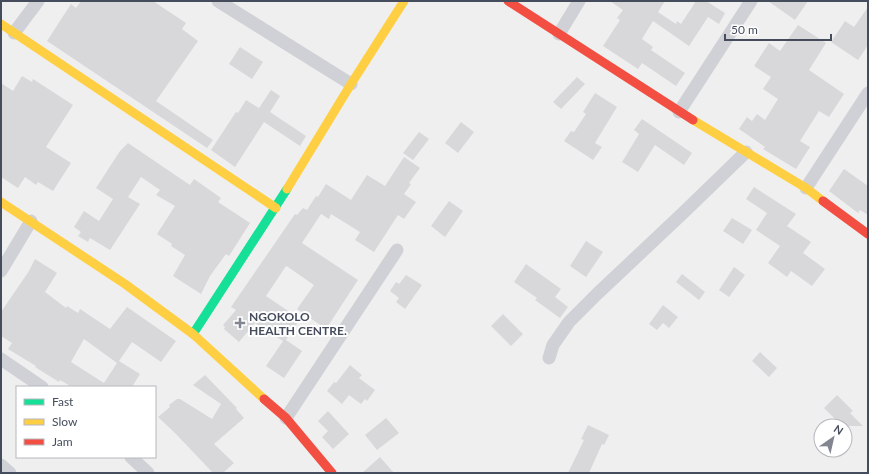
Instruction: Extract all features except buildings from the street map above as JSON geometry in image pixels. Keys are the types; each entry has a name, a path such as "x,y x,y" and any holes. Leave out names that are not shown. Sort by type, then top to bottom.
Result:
{"street":[{"path":"14,33 38,1"},
{"path":"218,1 350,84"},
{"path":"193,334 276,208 350,84 404,1"},
{"path":"508,1 678,112 806,188 868,234"},
{"path":"559,34 579,1"},
{"path":"678,112 751,1"},
{"path":"1,24 276,208"},
{"path":"806,188 868,93"},
{"path":"549,358 553,344 569,322 746,152"},
{"path":"1,202 31,220 125,284 193,334 286,418 332,473"},
{"path":"1,271 31,220"},
{"path":"286,418 397,250"},
{"path":"1,359 41,386"},
{"path":"131,458 148,473"},
{"path":"1,465 10,473"}],"traffic: fast":[{"path":"193,334 287,189"}],"traffic: slow":[{"path":"287,189 404,1"},
{"path":"1,24 276,208"},
{"path":"693,120 806,188 823,201"},
{"path":"1,202 125,284 193,334 264,399"}],"traffic: jam":[{"path":"508,1 693,120"},
{"path":"823,201 868,234"},
{"path":"264,399 286,418 332,473"}],"place":[{"name":"NGOKOLO HEALTH CENTRE.","path":"240,323"}]}
